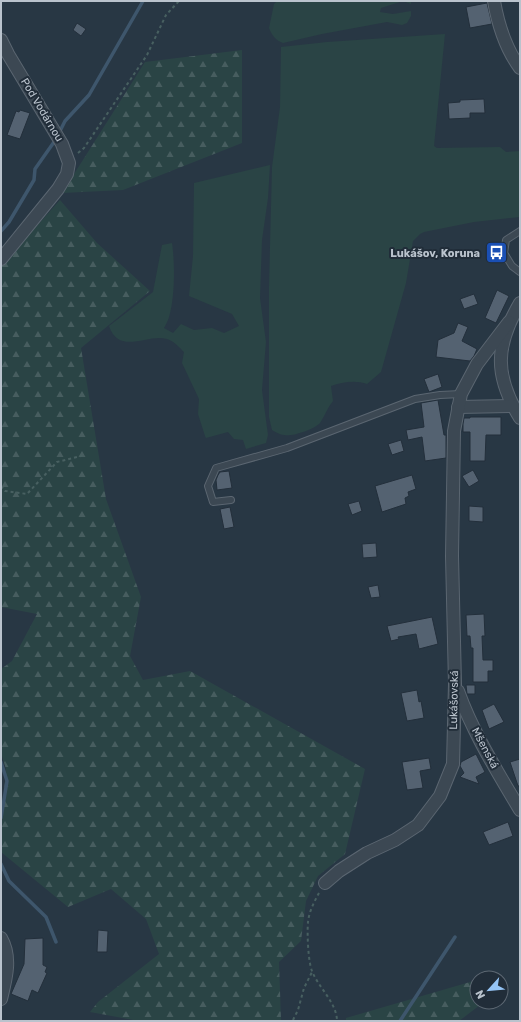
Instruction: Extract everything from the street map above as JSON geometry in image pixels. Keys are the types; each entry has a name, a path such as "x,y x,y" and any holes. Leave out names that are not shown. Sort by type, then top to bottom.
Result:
{"street":[{"path":"494,1 496,14 506,43 520,68"},
{"name":"Pod Vodárnou","path":"1,40 62,144 69,163"},
{"path":"1,259 58,189 67,174 69,163"},
{"path":"520,302 509,322 501,355 503,383 520,418"},
{"name":"Lukášovská","path":"325,884 340,871 367,852 394,840 418,825 440,796 453,764 455,684 452,556 454,431 460,394 477,364 509,322"},
{"path":"458,407 513,406"},
{"name":"Mšenská","path":"455,684 466,713 520,810"},
{"path":"1,938 8,958 7,974 1,999"}],"lane":[{"path":"520,231 506,240 504,253 512,266 520,272"},
{"path":"231,500 213,502 208,486 216,468 287,448 415,399 440,395 460,394"}],"path":[{"path":"69,163 84,148 147,55 166,15 179,1"},
{"path":"1,486 5,491 27,494 57,462 85,454"},
{"path":"325,884 314,903 308,922 309,959 312,972 330,1000 337,1021"},
{"path":"293,1020 298,1010 304,988 312,972"}],"green space":[{"path":"277,1 403,1 381,8 380,12 393,14 411,11 411,16 407,23 402,25 387,22 283,43 274,37 269,28 274,4"},
{"path":"403,1 411,1 411,4"},
{"path":"445,34 434,146 437,148 500,147 506,152 520,151 520,217 474,222 420,234 413,241 406,283 381,372 367,384 349,382 331,386 333,401 320,423 309,430 298,434 282,435 272,430 269,417 269,287 272,167 280,107 281,47 327,42"},
{"path":"242,50 242,143 123,190 62,193 145,62"},
{"path":"270,165 268,198 262,240 260,298 266,342 262,390 268,435 266,443 246,449 243,440 234,439 228,432 206,438 198,414 199,399 182,363 184,352 177,345 170,340 159,338 127,342 120,340 114,335 109,326 153,292 162,245 172,243 174,260 173,291 171,309 164,328 173,333 181,324 194,330 212,328 224,333 239,326 232,314 189,296 193,256 194,183"},
{"path":"60,200 97,243 150,291 81,348 106,499 141,597 130,656 143,680 190,671 365,769 345,854 318,876 306,901 301,941 279,962 281,1020 139,1021 90,1012 98,1002 159,954 146,919 111,889 68,907 1,852 1,829 6,769 1,753 1,669 12,661 37,614 1,607 1,266"},
{"path":"469,982 469,1010 473,1010 459,1021 346,1021 346,1018"}],"building":[{"path":"487,3 492,24 470,28 466,7"},
{"path":"77,23 86,29 81,36 73,30"},
{"path":"484,99 485,113 470,113 470,118 449,119 448,103 460,102 460,100"},
{"path":"20,110 30,113 20,139 7,135 16,111 19,112"},
{"path":"497,290 509,296 496,323 485,318"},
{"path":"474,294 478,304 464,309 460,299"},
{"path":"458,323 468,327 462,341 477,349 474,356 470,361 436,357 438,340 454,333"},
{"path":"438,374 442,387 429,392 424,379"},
{"path":"438,400 444,435 446,435 446,458 425,461 422,437 408,440 406,430 424,427 421,403"},
{"path":"501,417 501,435 486,435 485,461 470,461 470,432 463,432 463,424 464,418"},
{"path":"401,440 404,451 392,455 388,444"},
{"path":"473,470 479,481 469,487 462,476"},
{"path":"229,471 232,488 217,490 216,480 218,475 220,472"},
{"path":"412,475 416,489 408,492 409,496 405,498 406,504 382,512 375,486"},
{"path":"359,501 362,511 352,515 348,504"},
{"path":"469,506 483,507 483,522 469,521"},
{"path":"230,507 234,527 224,529 220,509"},
{"path":"376,543 377,557 363,558 362,544"},
{"path":"378,585 380,597 371,598 368,587"},
{"path":"484,614 485,636 482,636 483,660 493,660 493,671 488,671 488,682 473,682 473,648 471,648 470,636 467,636 466,615"},
{"path":"432,617 438,644 419,649 416,634 398,637 399,639 391,641 387,626"},
{"path":"466,685 475,685 475,694 467,694"},
{"path":"417,690 419,702 421,701 424,718 407,721 401,693"},
{"path":"494,704 504,722 489,729 482,710"},
{"path":"476,754 485,772 476,777 479,784 460,777 464,773 460,766 461,762"},
{"path":"429,758 431,769 420,771 423,788 407,790 402,762"},
{"path":"520,759 520,786 518,786 510,762"},
{"path":"508,822 513,836 489,845 483,832"},
{"path":"98,930 108,931 107,952 97,952"},
{"path":"43,938 43,965 47,967 45,972 47,973 38,993 32,990 28,1001 11,994 24,964 25,939"}],"waterway":[{"path":"60,131 65,121 89,95 143,1"},
{"path":"1,231 9,222 34,180 35,169 54,142"},
{"path":"1,762 7,781 1,818"},
{"path":"1,864 9,881 46,917 56,942"},
{"path":"400,1021 455,937"}],"place":[{"name":"Lukášov, Koruna","path":"496,253"}]}
